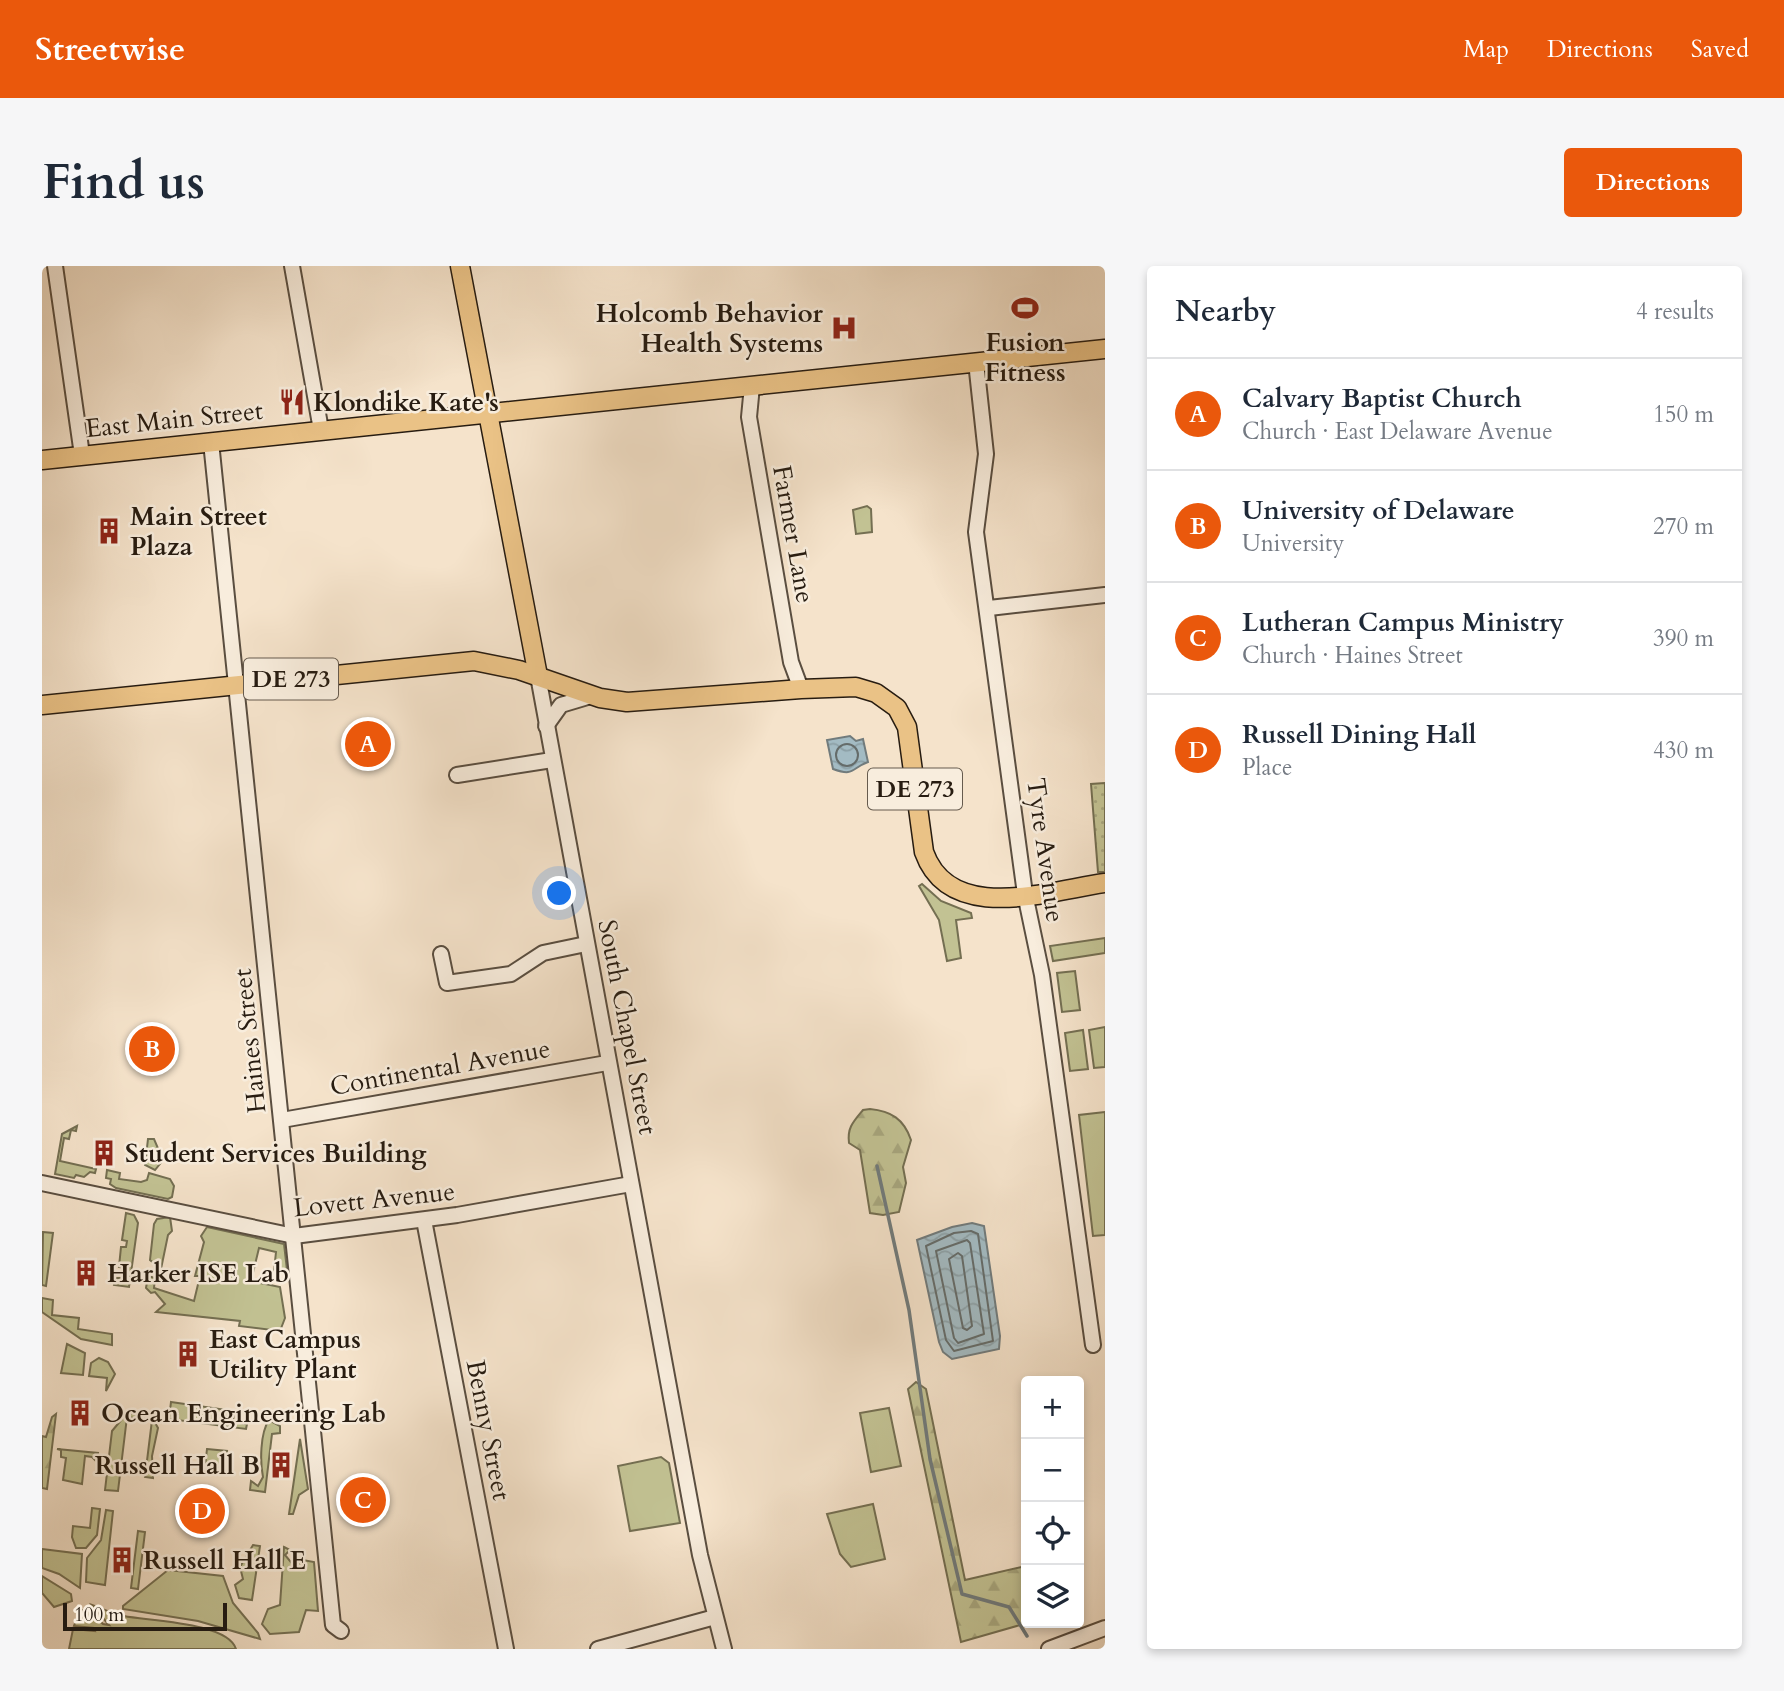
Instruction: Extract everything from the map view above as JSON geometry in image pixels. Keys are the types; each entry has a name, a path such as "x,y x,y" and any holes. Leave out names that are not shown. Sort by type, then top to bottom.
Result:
{"main road":[{"name":"South Chapel Street","path":"460,266 538,676"},
{"name":"East Main Street","path":"42,460 1105,349"},
{"name":"DE 273","path":"42,705 474,661 538,676 610,701 643,702 856,687 888,700 900,713 907,727 922,840 930,868 949,887 969,896 992,898 1105,883"}],"street":[{"path":"55,266 82,455"},
{"path":"292,266 321,430"},
{"name":"Tyre Avenue","path":"976,362 986,454 976,531 984,594 989,608 1025,894 1042,975 1093,1345"},
{"name":"Farmer Lane","path":"752,386 749,417 791,662 801,689"},
{"name":"Haines Street","path":"211,442 333,1625 341,1631"},
{"path":"989,608 1105,595"},
{"name":"South Chapel Street","path":"538,676 607,1063 700,1555 724,1649"},
{"path":"546,726 561,705 570,700 593,696"},
{"path":"457,775 552,760"},
{"path":"441,954 447,983 511,974 543,953 586,944"},
{"name":"Continental Avenue","path":"282,1120 607,1063"},
{"name":"Lovett Avenue","path":"42,1183 294,1236 424,1220 631,1184"},
{"name":"Benny Street","path":"424,1220 506,1649"},
{"path":"598,1649 715,1617"},
{"path":"1049,1649 1105,1628"}],"green space":[{"path":"867,506 871,509 872,532 856,534 853,510"},
{"path":"1105,783 1105,872 1098,872 1091,784"},
{"path":"922,884 941,901 971,913 972,918 956,920 961,958 947,961 939,920 919,886"},
{"path":"1105,938 1105,953 1053,961 1050,946"},
{"path":"1075,971 1080,1010 1062,1012 1057,973"},
{"path":"1105,1027 1105,1067 1094,1068 1089,1030"},
{"path":"1083,1030 1088,1069 1070,1071 1065,1033"},
{"path":"870,1109 896,1117 911,1140 903,1167 906,1183 899,1212 883,1215 870,1213 860,1150 849,1143 849,1133 854,1122 863,1110"},
{"path":"1105,1112 1105,1235 1093,1236 1079,1115"},
{"path":"77,1126 76,1131 71,1130 69,1139 64,1138 60,1161 96,1169 95,1173 90,1172 84,1177 76,1175 74,1178 55,1174 62,1134"},
{"path":"148,1139 154,1139 163,1160 155,1170 145,1165"},
{"path":"107,1170 120,1173 119,1179 141,1182 147,1180 149,1173 170,1179 174,1186 172,1197 168,1199 116,1188 110,1184 111,1179 106,1178"},
{"path":"126,1213 134,1215 138,1223 129,1287 114,1285 115,1278 123,1278 124,1268 119,1267 121,1247 126,1247 127,1241 122,1240"},
{"path":"170,1217 172,1231 168,1235 161,1269 150,1260 154,1224 157,1219"},
{"path":"207,1227 284,1244 287,1270 274,1271 276,1252 259,1248 251,1281 280,1287 285,1318 280,1331 239,1326 240,1321 156,1312 165,1304 155,1292 151,1293 146,1288 148,1276 155,1278 154,1288 194,1301 200,1276 195,1276 204,1242 201,1236"},
{"path":"43,1232 53,1233 46,1286 42,1285"},
{"path":"42,1298 53,1300 52,1315 79,1318 78,1329 112,1334 112,1345 81,1339 42,1312"},
{"path":"67,1344 85,1353 83,1375 61,1373"},
{"path":"99,1358 108,1362 115,1374 106,1391 107,1378 89,1376 91,1363"},
{"path":"916,1382 926,1389 965,1580 1021,1567 1021,1625 961,1642 908,1389"},
{"path":"171,1402 234,1411 233,1422 247,1424 246,1429 169,1419"},
{"path":"889,1408 901,1466 871,1472 860,1413"},
{"path":"127,1413 150,1414 158,1428 152,1456 153,1478 145,1477 152,1420 127,1417 118,1491 105,1490 112,1431"},
{"path":"56,1414 47,1489 42,1488 42,1436 46,1437 52,1417"},
{"path":"269,1420 280,1426 280,1433 272,1434 265,1492 250,1490 251,1481 258,1486 263,1477 262,1448"},
{"path":"300,1439 308,1489 299,1495 293,1514 289,1514"},
{"path":"57,1449 98,1453 97,1462 92,1457 85,1456 82,1484 63,1480 66,1458 61,1457 61,1450"},
{"path":"207,1449 227,1451 224,1468 205,1466"},
{"path":"661,1457 669,1463 680,1523 630,1531 618,1466"},
{"path":"873,1504 885,1559 851,1567 840,1554 827,1514"},
{"path":"92,1508 100,1509 97,1535 86,1548 76,1548 72,1537 73,1526 90,1528"},
{"path":"106,1510 113,1511 105,1585 86,1582 87,1558 101,1540"},
{"path":"138,1531 145,1532 138,1589 131,1588"},
{"path":"253,1545 260,1546 252,1600 239,1598 235,1585 243,1579 240,1567"},
{"path":"284,1547 290,1550 285,1555 294,1566 303,1560 314,1562 318,1611 306,1610 299,1632 270,1634 262,1624 268,1609 280,1605"},
{"path":"42,1549 82,1554 80,1588 59,1574 42,1568"},
{"path":"168,1570 223,1576 233,1603 260,1639 198,1621 123,1609 123,1606"},
{"path":"42,1576 71,1594 72,1601 54,1607 42,1593"},
{"path":"92,1605 124,1616 203,1628 230,1640 236,1649 69,1649 73,1629 95,1631 94,1628 74,1626 80,1610 89,1610 103,1624 109,1625"}],"water":[{"path":"850,736 856,741 863,739 868,762 849,772 833,769 827,740"},
{"path":"972,1223 984,1226 1000,1336 999,1349 952,1359 943,1352 939,1342 917,1240"}],"waterway":[{"path":"877,1166 909,1310 930,1459 962,1594 1009,1607 1027,1636"}],"place":[{"name":"Fusion Fitness","path":"1025,308"},
{"name":"Holcomb Behavior Health Systems","path":"844,328"},
{"name":"Klondike Kate's","path":"292,402"},
{"name":"Main Street Plaza","path":"109,531"},
{"name":"Calvary Baptist Church","path":"368,744"},
{"name":"University of Delaware","path":"152,1049"},
{"name":"Student Services Building","path":"104,1153"},
{"name":"Harker ISE Lab","path":"86,1273"},
{"name":"East Campus Utility Plant","path":"188,1354"},
{"name":"Ocean Engineering Lab","path":"80,1413"},
{"name":"Russell Hall B","path":"281,1465"},
{"name":"Lutheran Campus Ministry","path":"363,1500"},
{"name":"Russell Dining Hall","path":"202,1511"},
{"name":"Russell Hall E","path":"122,1560"}]}
